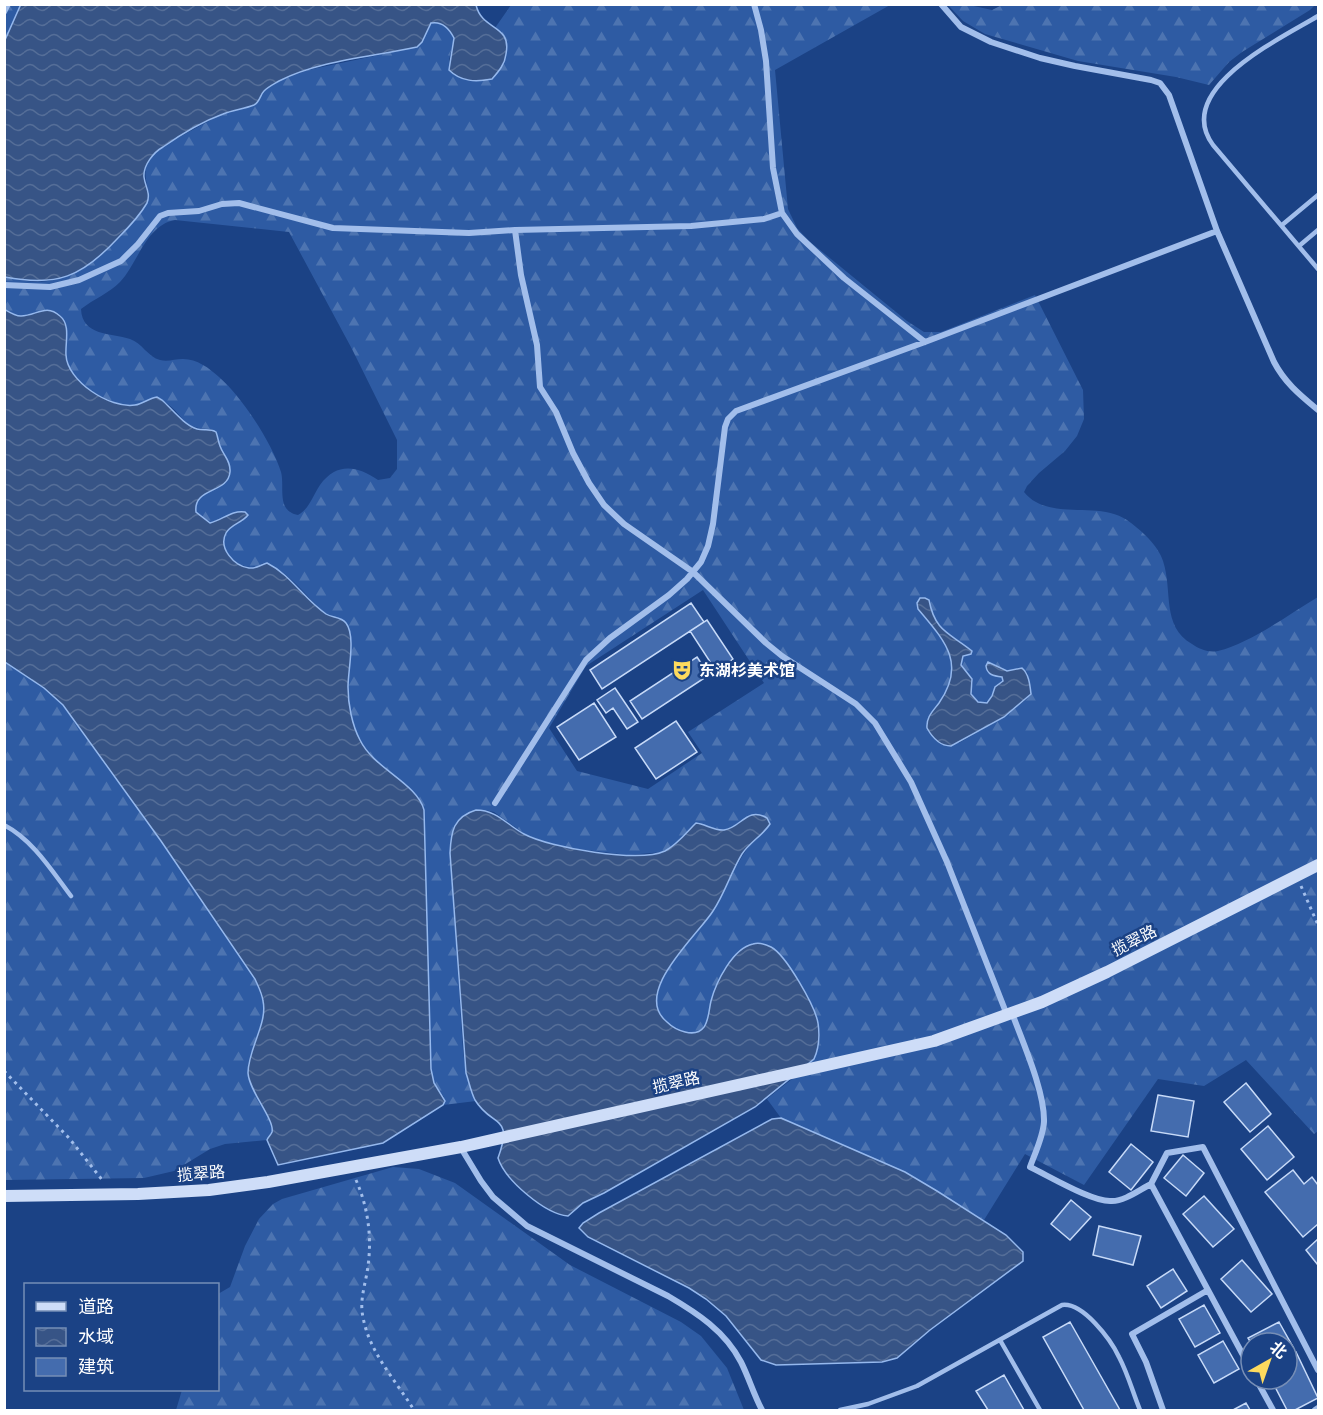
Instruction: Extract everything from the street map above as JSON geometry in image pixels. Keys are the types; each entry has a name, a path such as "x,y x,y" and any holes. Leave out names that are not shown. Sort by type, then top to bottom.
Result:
{"street":[{"path":"4,12 8,4"},
{"path":"754,4 766,61 772,159 782,213 797,234 844,278 926,342"},
{"path":"941,4 961,27 991,42 1066,64 1160,83 1169,95 1217,231 1280,373 1294,390 1318,410"},
{"path":"4,285 50,287 79,280 121,261 160,216 168,213 200,212 222,204 238,203 252,206 307,223 333,228 469,233 691,226 764,219 782,213"},
{"path":"515,230 521,275 537,345 540,387 556,412 594,490 614,515 693,572 766,643 856,704 875,723 911,782 947,862 1032,1070 1043,1111 1043,1130 1030,1167 1093,1197 1108,1201 1119,1200 1151,1184 1167,1153 1203,1147 1318,1370"},
{"path":"495,803 582,664 610,638 669,595 701,562 708,546 712,524 724,427 732,415 746,406 926,342 1217,231"},
{"name":"揽翠路","path":"4,1196 209,1190 268,1182 460,1147 934,1041 1010,1014 1107,972 1318,865"},
{"path":"460,1147 493,1197 527,1226 668,1296 689,1308 716,1329 741,1363 762,1410"},
{"path":"1151,1184 1239,1348"},
{"path":"1164,1410 1146,1362 1132,1334 1208,1290"},
{"path":"1263,1391 1273,1410"}],"lane":[{"path":"1318,16 1233,69 1210,100 1203,118 1207,137 1318,269"},
{"path":"1282,225 1318,195"},
{"path":"1299,246 1318,230"},
{"path":"4,825 19,834 35,850 71,896"},
{"path":"840,1410 868,1404 917,1386 1062,1305 1074,1306 1087,1316 1111,1343 1120,1358 1140,1410"},
{"path":"1000,1340 1040,1410"},
{"path":"847,1410 852,1407"}],"path":[{"path":"1297,877 1318,925"},
{"path":"4,1071 69,1138 112,1194"},
{"path":"351,1167 360,1189 371,1240 362,1301 366,1330 373,1346 414,1410"}],"green space":[{"path":"1004,4 1315,5 1242,52 1229,62 1209,85 1176,77 1078,61 985,34 963,21 948,5 969,5 992,10"},
{"path":"5,5 21,5 5,40"},
{"path":"511,5 890,5 775,70 788,209 797,228 809,241 907,321 924,332 941,332 1035,295 1083,390 1084,419 1077,436 1065,451 1039,473 1024,492 1034,501 1046,506 1115,514 1143,533 1161,555 1166,572 1172,618 1176,628 1192,644 1211,651 1231,647 1270,627 1318,597 1318,1131 1314,1134 1246,1060 1204,1086 1158,1079 1084,1185 1025,1154 984,1220 905,1172 781,1118 767,1099 814,1058 820,1041 820,1030 814,1009 803,989 783,958 771,947 760,944 749,945 729,966 716,986 706,1022 697,1032 680,1031 665,1020 660,1012 657,1003 658,993 668,969 713,911 742,857 754,840 727,830 712,828 663,852 628,855 561,847 526,835 494,812 485,810 450,853 463,1051 466,1073 476,1101 443,1105 444,1097 434,1083 431,1069 413,792 373,757 363,745 356,731 348,699 351,647 347,624 324,612 296,584 272,566 263,563 255,567 246,566 231,558 223,543 230,528 243,521 238,512 210,523 196,512 199,499 226,481 230,475 218,435 212,429 202,429 188,424 170,406 159,399 152,399 137,405 127,405 110,401 90,390 74,377 67,367 65,353 67,332 63,319 59,314 49,310 24,315 6,310 5,277 33,282 50,281 63,278 86,267 106,251 131,223 149,193 146,168 161,147 220,115 255,105 262,92 281,80 308,70 412,48 422,42 431,23 445,26 454,38 449,60 453,74 471,81 492,79 507,53 506,40 495,28","holes":["175,220 289,232 352,349 397,440 397,469 390,478 378,480 355,469 340,470 320,485 302,512 298,515 291,513 284,504 281,472 271,448 246,408 219,377 198,362 183,359 163,361 152,356 130,339 99,332 86,324 81,309 120,282 157,229","703,590 764,683 688,732 702,753 648,789 577,771 549,728 586,666","929,600 940,625 972,651 971,654 963,656 961,665 973,682 971,691 974,699 984,704 990,699 995,687 1003,680 1002,677 993,676 1020,668 1027,672 1029,679 1031,691 1027,699 1004,717 959,743 939,742 927,728 927,724 930,714 947,689 951,676 951,664 944,642 918,609"]},
{"path":"4,662 44,688 63,705 161,841 255,979 263,1001 264,1015 249,1060 248,1075 272,1124 272,1132 267,1140 225,1144 210,1149 174,1171 144,1178 5,1180"},
{"path":"393,1167 419,1169 455,1183 570,1265 681,1322 701,1336 727,1368 744,1410 176,1410 182,1391 219,1391 219,1293 230,1287 245,1246 259,1219 273,1204 282,1199"}],"water":[{"path":"21,4 476,5 484,19 505,37 507,44 503,64 492,79 475,81 464,79 449,70 454,38 450,31 439,23 431,23 417,47 312,68 279,81 264,91 254,105 208,120 156,152 144,172 148,193 147,203 126,230 92,262 68,276 40,281 23,280 5,277 5,40"},
{"path":"4,309 19,316 45,310 55,312 60,316 66,329 68,365 82,383 102,398 114,403 135,405 157,397 192,427 216,432 230,472 223,484 200,498 196,512 210,523 235,512 245,512 248,515 226,533 224,539 226,550 233,560 243,567 254,568 267,563 276,568 318,608 344,621 349,629 351,644 348,694 357,734 366,750 413,792 420,800 424,810 431,1069 434,1083 445,1101 443,1105 383,1143 278,1165 267,1140 272,1132 270,1120 249,1080 248,1073 264,1009 262,995 255,979 161,841 63,705 44,688 5,662"},
{"path":"920,598 929,600 939,625 972,651 971,654 963,656 961,665 972,679 971,694 978,702 987,703 995,687 1003,681 1002,677 989,673 986,666 988,662 1007,671 1022,668 1030,683 1031,694 1004,717 951,746 937,740 927,728 929,717 947,689 952,664 943,642 918,609 917,603"},
{"path":"476,810 490,812 536,839 573,849 616,855 653,854 665,851 678,842 696,823 724,830 749,816 760,815 767,818 770,824 742,854 713,911 682,949 662,980 657,996 658,1010 675,1028 690,1033 700,1031 707,1021 711,1001 726,967 746,947 755,943 764,944 771,947 784,960 812,1005 819,1033 814,1059 755,1107 583,1203 568,1216 538,1203 517,1185 502,1167 498,1158 504,1134 502,1128 475,1100 466,1073 450,853 451,838 458,821"},
{"path":"781,1118 905,1172 1006,1235 1023,1252 1023,1261 930,1330 897,1358 882,1362 776,1365 761,1360 726,1316 706,1299 689,1288 588,1237 579,1228 599,1213 772,1119"}],"building":[{"path":"691,603 704,622 602,689 590,670"},
{"path":"707,620 733,659 716,671 690,631"},
{"path":"697,657 709,675 642,719 630,701"},
{"path":"615,688 638,722 627,729 613,708 606,713 597,700"},
{"path":"594,703 616,737 579,760 557,727"},
{"path":"676,721 697,752 656,779 635,748"},
{"path":"1246,1083 1271,1114 1250,1132 1224,1102"},
{"path":"1158,1095 1194,1101 1188,1137 1151,1131"},
{"path":"1268,1126 1294,1157 1267,1180 1241,1149"},
{"path":"1131,1144 1153,1162 1131,1190 1109,1172"},
{"path":"1183,1155 1204,1173 1186,1196 1164,1178"},
{"path":"1293,1170 1304,1184 1312,1177 1318,1185 1318,1224 1303,1237 1265,1192"},
{"path":"1204,1196 1234,1229 1213,1247 1183,1214"},
{"path":"1071,1200 1091,1217 1070,1240 1051,1224"},
{"path":"1099,1226 1141,1236 1133,1265 1093,1255"},
{"path":"1318,1239 1318,1265 1306,1250"},
{"path":"1242,1260 1272,1294 1251,1312 1221,1279"},
{"path":"1173,1269 1187,1291 1161,1308 1147,1286"},
{"path":"1204,1305 1220,1333 1195,1347 1179,1319"},
{"path":"1070,1322 1120,1410 1084,1410 1043,1337"},
{"path":"1279,1322 1284,1331 1262,1331"},
{"path":"1223,1341 1239,1369 1214,1383 1198,1355"},
{"path":"1299,1358 1318,1398 1295,1410 1287,1410 1277,1391 1299,1391"},
{"path":"1004,1375 1024,1410 988,1410 976,1391"},
{"path":"1246,1403 1250,1410 1233,1410"}],"place":[{"name":"东湖杉美术馆","path":"682,670"}]}
